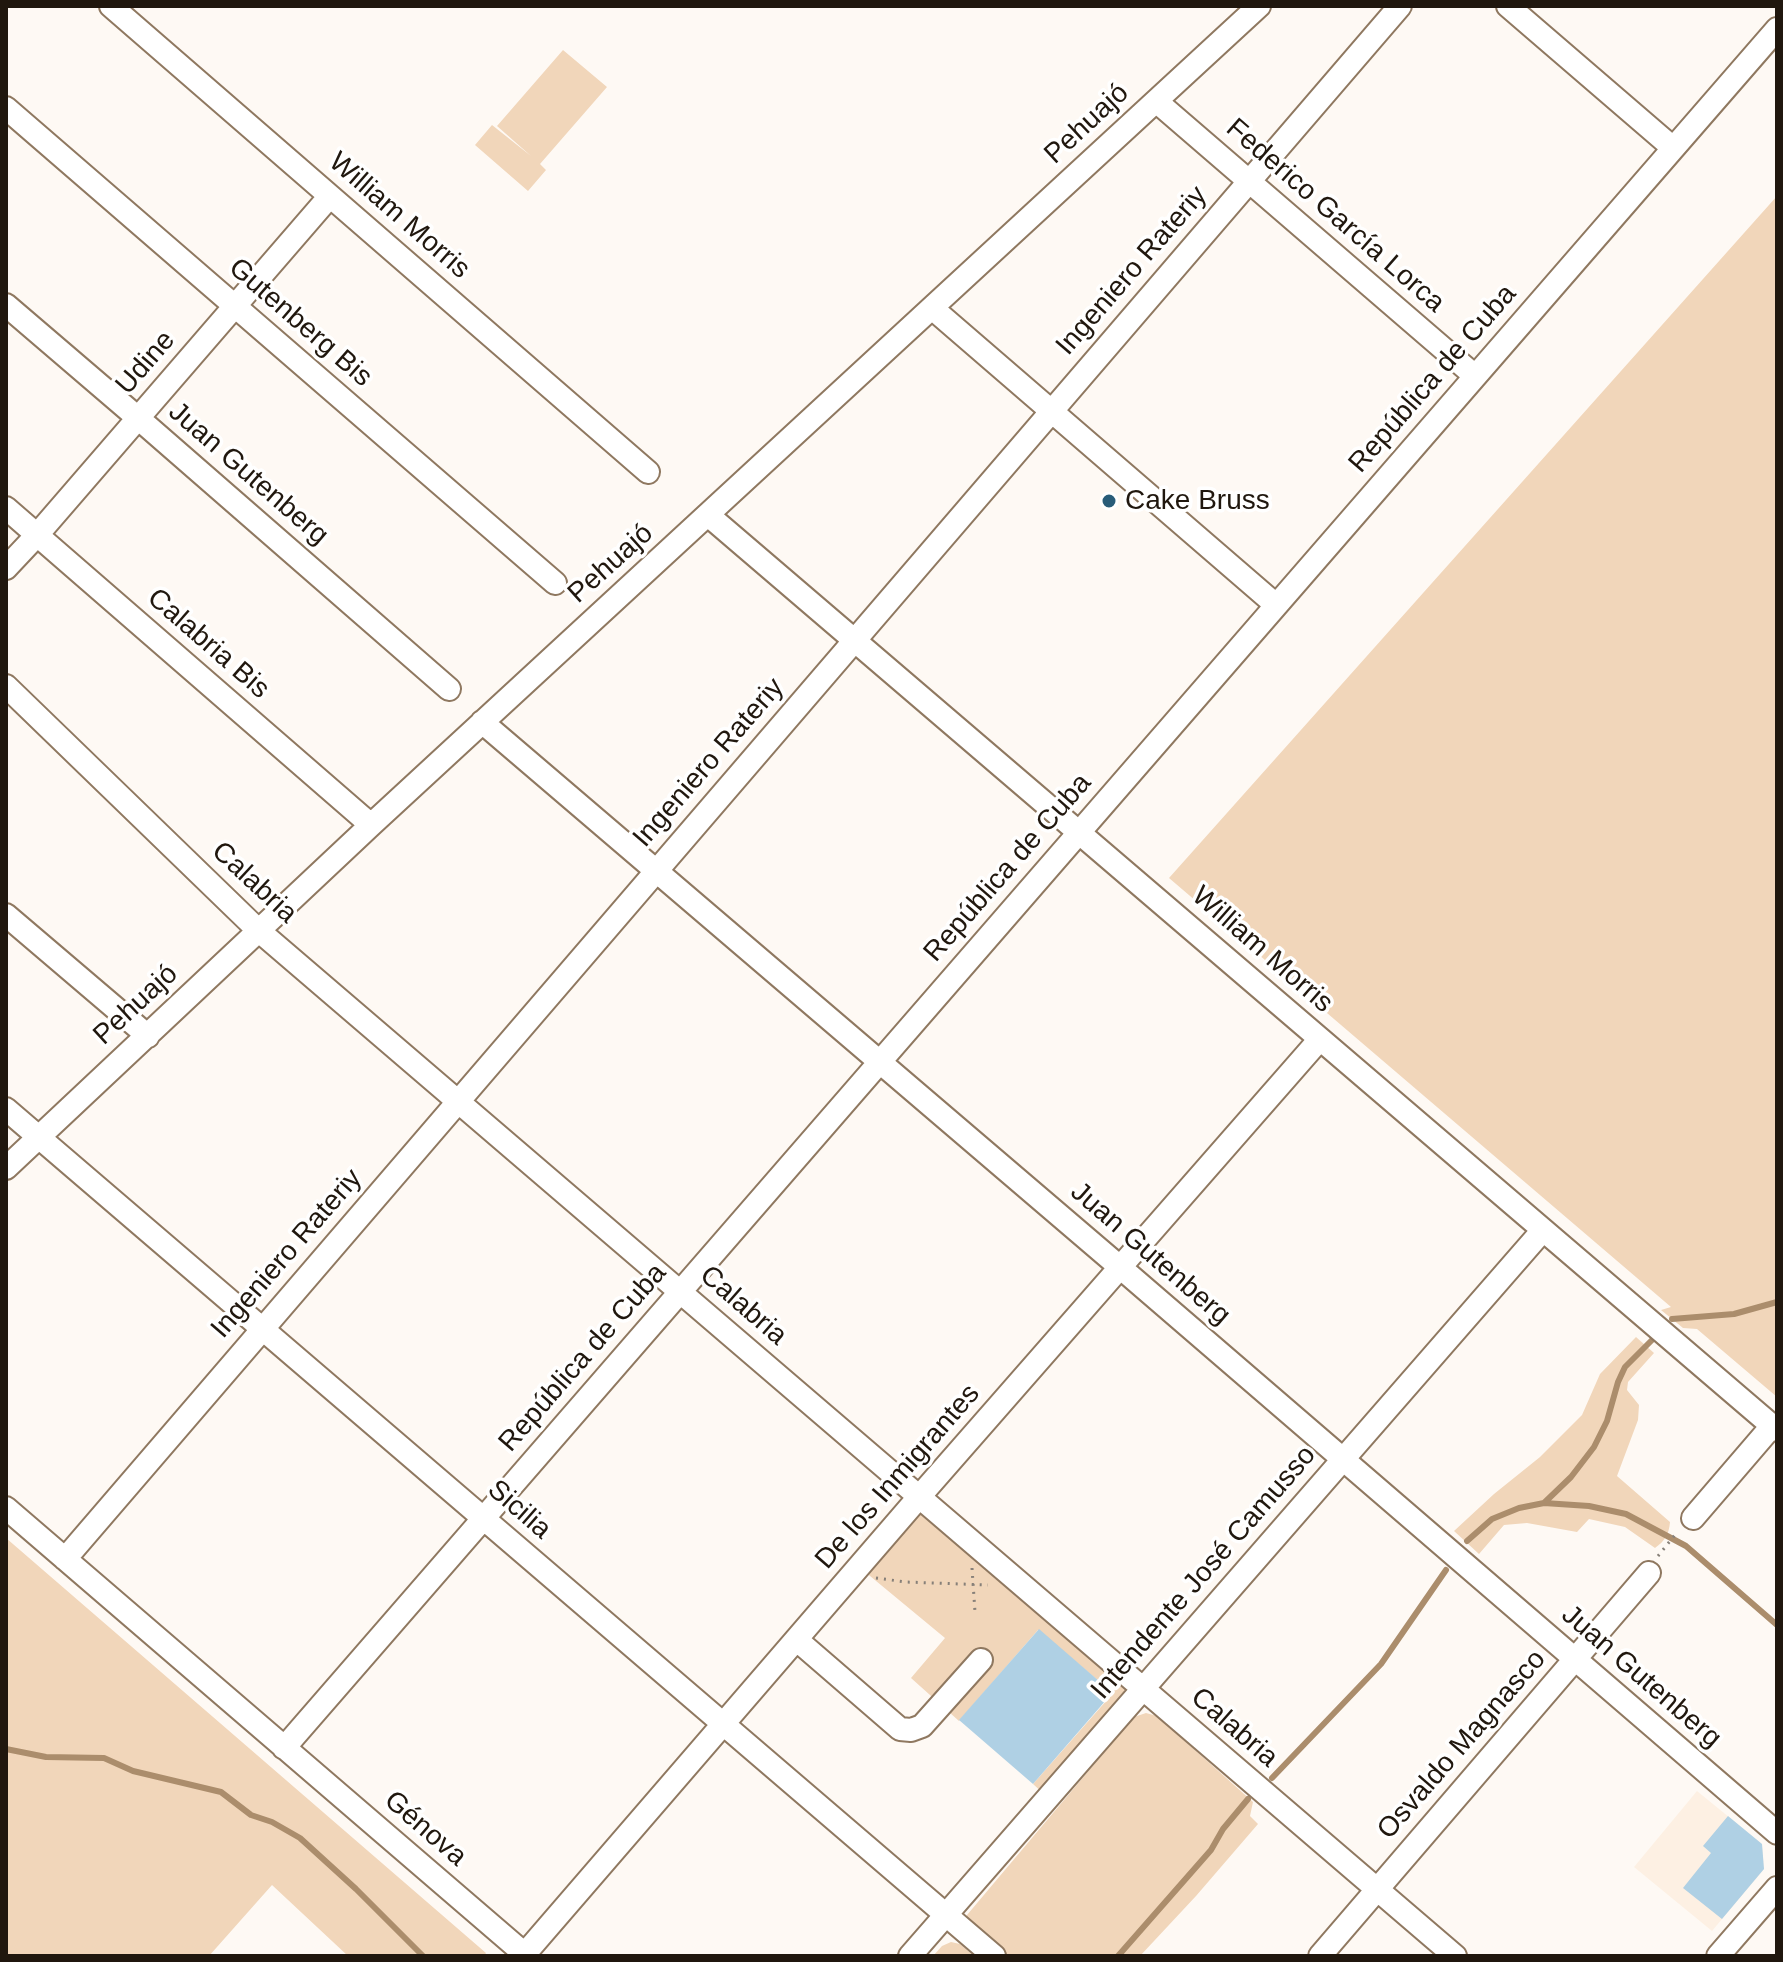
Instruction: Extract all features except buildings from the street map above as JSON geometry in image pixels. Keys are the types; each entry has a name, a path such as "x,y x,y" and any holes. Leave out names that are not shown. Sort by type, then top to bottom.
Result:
{"street":[{"name":"William Morris","path":"111,6 648,472"},
{"name":"Pehuajó","path":"6,1168 482,722 1259,6"},
{"name":"Ingeniero Rateriy","path":"65,1559 1400,6"},
{"path":"1508,6 1673,148"},
{"name":"República de Cuba","path":"284,1748 1777,29"},
{"name":"Federico García Lorca","path":"1156,101 1475,376"},
{"name":"Gutenberg Bis","path":"6,108 555,583"},
{"name":"Udine","path":"6,568 330,196"},
{"name":"Juan Gutenberg","path":"6,305 449,689"},
{"path":"932,308 1276,605"},
{"name":"Calabria Bis","path":"6,508 371,825"},
{"name":"William Morris","path":"708,515 1775,1428"},
{"name":"Calabria","path":"6,686 258,930 1455,1956"},
{"name":"Juan Gutenberg","path":"482,722 1777,1833"},
{"path":"6,915 148,1036"},
{"name":"De los Inmigrantes","path":"525,1955 919,1497 1320,1039"},
{"name":"Sicilia","path":"6,1109 994,1956"},
{"name":"Intendente José Camusso","path":"910,1956 1543,1230"},
{"path":"1693,1518 1775,1428"},
{"name":"Génova","path":"6,1508 525,1955"},
{"name":"Osvaldo Magnasco","path":"1320,1956 1649,1573"},
{"path":"797,1640 900,1729 911,1730 922,1726 981,1660"},
{"path":"1718,1956 1777,1888"}],"path":[{"path":"1669,1542 1675,1534"},
{"path":"970,1541 975,1612"},
{"path":"875,1580 995,1587"}],"shaded area":[{"path":"563,50 607,87 540,164 546,170 528,191 475,145 492,125 531,156 497,126"},
{"path":"1777,196 1777,1397 1697,1329 1683,1328 1661,1310 1671,1307 1169,878"},
{"path":"1636,1337 1654,1353 1628,1382 1627,1390 1639,1405 1638,1420 1617,1476 1670,1522 1664,1540 1655,1548 1625,1527 1589,1519 1577,1532 1527,1523 1504,1525 1479,1554 1454,1531 1540,1457 1582,1415 1600,1374"},
{"path":"919,1514 1127,1691 1045,1795 1033,1784 1107,1700 1107,1688 1038,1630 959,1721 911,1678 945,1638 864,1571"},
{"path":"6,1538 486,1953 484,1956 348,1956 272,1885 209,1956 6,1956"},
{"path":"1146,1713 1157,1716 1253,1802 1250,1816 1258,1824 1140,1956 1004,1956 966,1922 967,1915 1134,1717"},
{"path":"1697,1791 1762,1844 1764,1869 1712,1931 1634,1867"},
{"path":"951,1942 960,1944 974,1956 933,1956"}],"waterway":[{"path":"1672,1319 1734,1314 1777,1302"},
{"path":"1467,1541 1492,1519 1519,1508 1544,1503 1571,1477 1594,1447 1607,1421 1625,1367 1653,1339"},
{"path":"1544,1503 1589,1506 1626,1514 1686,1546 1777,1625"},
{"path":"1272,1778 1381,1664 1446,1570"},
{"path":"6,1749 46,1757 104,1758 133,1771 221,1792 251,1815 272,1822 300,1838 423,1956"},
{"path":"1118,1956 1211,1850 1223,1829 1248,1799"}],"place":[{"name":"Cake Bruss","path":"1109,501"}]}
